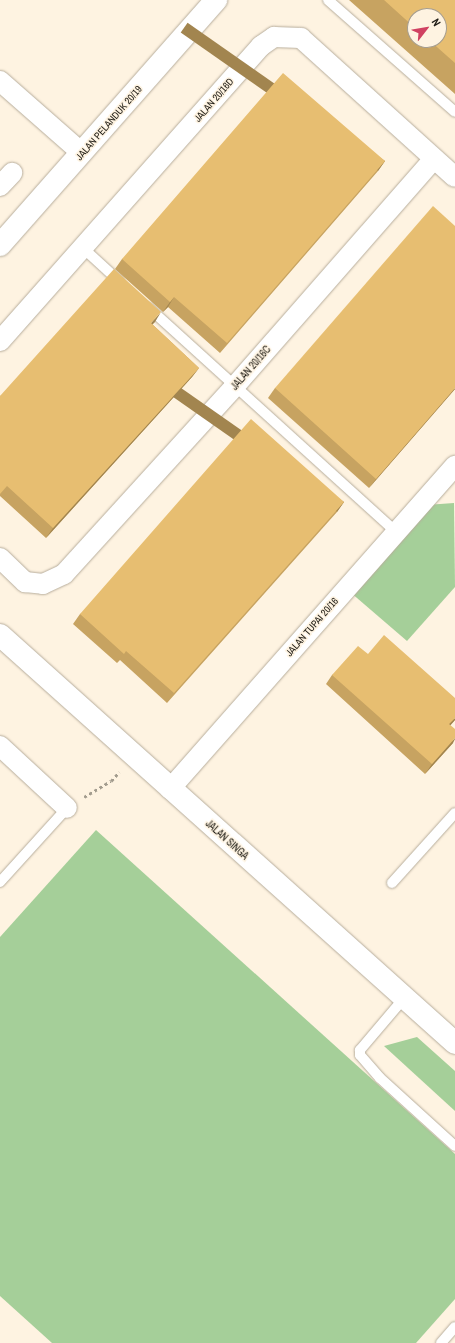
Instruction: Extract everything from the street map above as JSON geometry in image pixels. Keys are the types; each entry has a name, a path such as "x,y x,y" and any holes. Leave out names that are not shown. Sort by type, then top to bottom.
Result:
{"street":[{"name":"JALAN PELANDUK 20/19","path":"0,245 82,153 213,1"},
{"name":"JALAN 20/16D","path":"3,332 83,248 261,46 274,38 300,38 455,178"},
{"path":"0,81 82,153"},
{"name":"JALAN 20/16C","path":"0,558 25,582 43,584 64,574 235,386 434,159"},
{"name":"JALAN TUPAI 20/16","path":"170,789 455,466"},
{"name":"JALAN SINGA","path":"0,636 455,1043"},
{"path":"0,746 67,808"}],"lane":[{"path":"328,0 455,112"},
{"path":"83,248 124,286"},
{"path":"142,301 396,532"},
{"path":"0,882 67,808"},
{"path":"392,883 455,813"},
{"path":"405,997 360,1050 360,1055 391,1089 455,1146"},
{"path":"441,1343 455,1327"}],"path":[{"path":"67,808 111,781 134,756"}],"green space":[{"path":"454,503 455,587 407,641 350,592 426,505"},
{"path":"96,830 455,1154 455,1299 416,1343 52,1343 0,1296 0,937"},
{"path":"417,1037 455,1071 455,1111 384,1046"}],"building":[{"path":"384,0 455,0 455,63 438,48 447,48 447,8 407,8 407,21"},
{"path":"283,73 385,161 227,343 174,297 170,302 122,259"},
{"path":"433,206 455,226 455,388 376,479 275,388"},
{"path":"114,269 161,312 151,323 199,368 53,528 7,486 0,494 0,396"},
{"path":"251,419 344,502 174,693 126,651 124,654 80,614"},
{"path":"384,635 455,698 455,718 449,724 455,729 455,738 432,764 332,675 358,646 368,654"}]}
